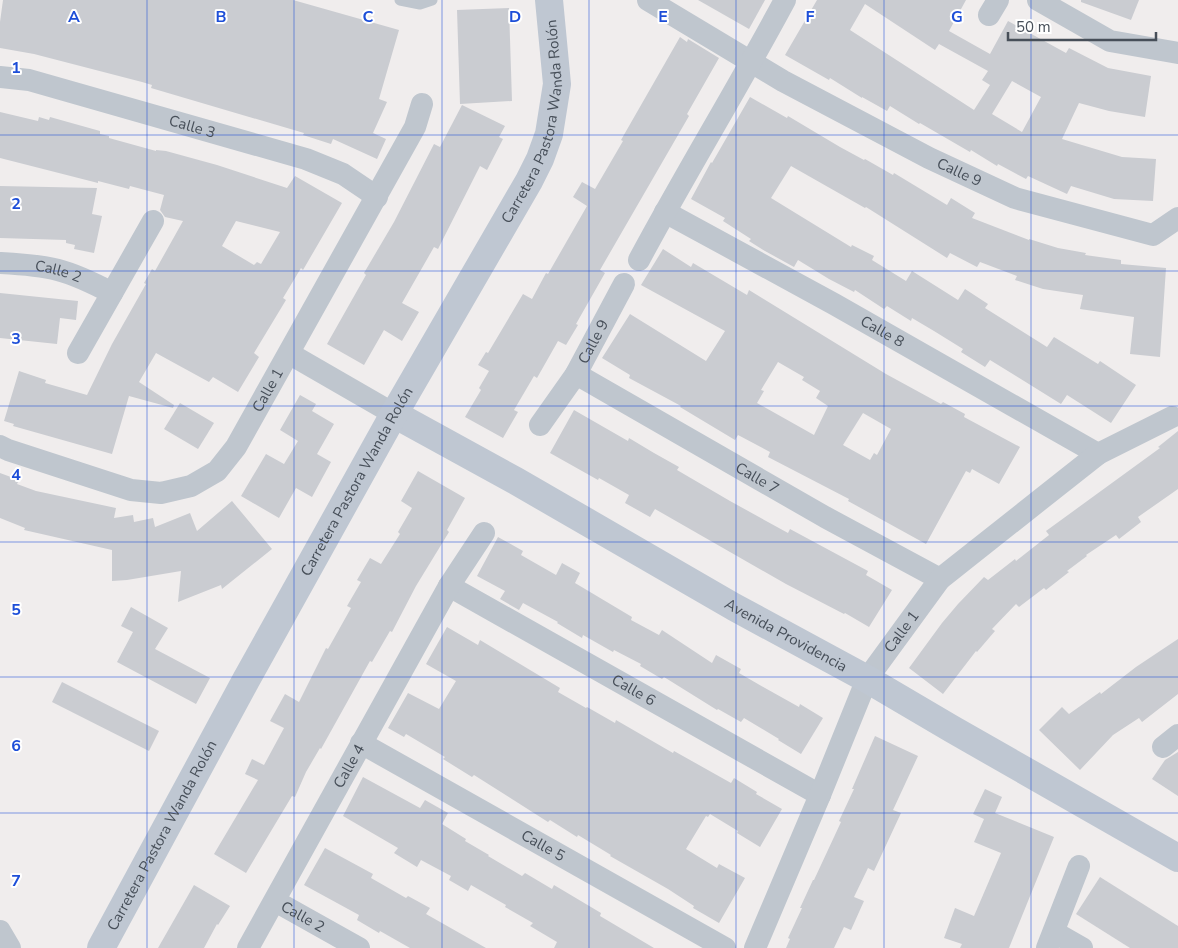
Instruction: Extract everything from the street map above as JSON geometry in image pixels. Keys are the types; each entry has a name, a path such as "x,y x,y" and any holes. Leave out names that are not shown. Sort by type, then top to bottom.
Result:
{"street":[{"name":"Carretera Pastora Wanda Rolón","path":"101,948 246,680 394,414 524,190 540,159 549,134 558,84 549,0"},
{"name":"Calle 9","path":"648,0 753,61 783,81 929,158 1015,198 1153,235 1178,218"},
{"path":"639,260 753,61 785,0"},
{"path":"1038,0 1110,41 1178,53"},
{"name":"Calle 3","path":"0,77 29,80 306,159 343,174 377,197"},
{"name":"Calle 1","path":"0,446 131,490 161,493 190,486 216,471 236,448 290,354 416,127 422,104"},
{"name":"Calle 8","path":"665,212 834,304 1098,454"},
{"path":"78,353 153,220"},
{"name":"Calle 2","path":"0,263 30,265 58,270 86,280 112,293"},
{"name":"Calle 9","path":"540,425 576,374 624,284"},
{"path":"290,354 394,414"},
{"name":"Calle 7","path":"576,374 826,517 940,579"},
{"name":"Avenida Providencia","path":"394,414 516,481 734,607 866,679 1178,858"},
{"name":"Calle 1","path":"755,948 820,795 866,679 940,579 1098,454 1172,417"},
{"name":"Calle 4","path":"248,948 449,586 484,533"},
{"name":"Calle 6","path":"449,586 820,795"},
{"name":"Calle 5","path":"361,743 725,948"},
{"path":"1079,866 1051,940 1082,948"},
{"name":"Calle 2","path":"275,901 358,948"},
{"path":"0,931 10,948"}],"lane":[{"path":"400,0 420,4 432,0"}],"building":[{"path":"3,0 293,0 399,30 379,99 387,102 373,133 386,139 377,159 333,139 331,144 303,135 304,133 151,88 152,85 142,82 34,54 0,48 0,22"},
{"path":"698,0 765,0 749,29"},
{"path":"817,0 966,0 949,31 990,54 1008,21 1066,53 1069,48 1108,68 1151,76 1145,117 1109,111 1079,103 1062,139 1122,157 1156,159 1153,201 1114,199 1071,186 1067,194 1028,176 1026,179 998,164 997,166 971,150 970,152 890,106 887,111 785,55","holes":["865,4 935,50 939,44 988,71 982,80 990,85 974,110 850,30","1012,81 1041,97 1022,132 992,114"]},
{"path":"1081,0 1139,0 1131,20 1081,2"},
{"path":"509,8 512,101 460,104 457,10"},
{"path":"680,37 687,42 688,39 719,58 687,114 689,116 600,270 605,273 576,324 578,325 566,345 558,341 537,378 534,376 514,410 518,412 503,438 465,417 481,390 479,388 489,371 478,365 486,352 488,353 523,294 532,299 546,273 548,274 587,206 573,197 582,182 595,189"},
{"path":"750,97 787,118 788,116 864,160 893,175 894,173 947,205 951,198 975,213 972,218 1029,240 1086,253 1085,255 1121,260 1121,264 1166,268 1160,357 1130,354 1134,317 1080,309 1083,295 1043,289 1015,280 1017,276 980,262 977,267 950,253 947,258 866,207 791,166 771,198 851,247 852,245 874,256 872,260 906,281 912,271 958,300 965,289 988,304 985,308 1047,347 1054,337 1098,364 1100,361 1136,385 1111,423 1067,395 1061,404 990,360 985,367 961,352 963,349 912,318 911,321 887,306 884,309 855,290 854,292 829,279 798,260 794,267 749,241 751,239 723,221 725,218 691,199"},
{"path":"462,105 505,126 499,137 503,139 487,170 480,166 438,249 434,247 402,303 419,312 402,341 384,330 364,365 327,344 366,275 364,273 394,222 434,144 440,147"},
{"path":"0,112 38,121 39,117 49,120 50,117 100,131 100,134 109,136 109,138 217,165 287,188 295,176 342,203 303,270 301,268 283,298 286,300 254,353 259,357 238,392 213,377 209,382 156,353 139,382 174,405 173,408 129,396 112,454 13,426 14,424 4,421 19,371 46,380 45,383 87,395 112,344 146,284 144,283 152,269 155,271 183,221 165,217 160,210 164,195 130,186 129,189 98,181 98,183 0,158","holes":["236,221 280,232 261,264 257,262 254,265 222,246"]},
{"path":"0,186 97,188 92,214 102,216 94,253 74,249 75,245 66,243 66,240 0,238"},
{"path":"663,249 691,267 693,263 747,295 749,290 886,374 941,404 943,402 965,414 964,417 1020,447 999,484 972,469 970,473 966,471 926,544 848,501 849,499 768,457 770,452 738,435 735,440 681,406 629,378 630,375 602,358 630,314 706,361 725,331 641,285","holes":["778,362 804,377 802,380 820,391 816,398 828,406 814,435 757,403 764,391 761,390","863,413 891,429 877,455 874,453 870,460 843,445"]},
{"path":"0,293 78,301 76,320 60,318 57,344 0,338"},
{"path":"300,395 316,404 312,411 334,424 317,454 331,462 312,497 296,488 279,518 241,496 266,454 284,464 298,441 280,430"},
{"path":"180,403 214,423 198,449 164,429"},
{"path":"574,410 628,441 629,438 679,467 677,470 788,533 790,529 868,571 866,575 892,590 869,627 786,584 655,509 650,517 625,503 629,495 550,453"},
{"path":"1178,431 1178,489 1138,517 1141,522 1119,539 1116,535 1086,555 1067,571 1069,572 1046,590 1044,588 1019,607 1016,604 992,629 995,631 976,651 943,694 909,668 942,623 984,577 988,580 1015,559 1016,561 1049,535 1046,531 1160,448 1158,447"},
{"path":"418,471 465,498 447,530 449,532 416,586 392,632 390,631 372,662 370,661 321,749 306,772 295,797 292,796 246,873 214,854 258,780 245,774 252,759 264,765 284,728 270,721 285,694 299,702 326,648 328,649 351,608 347,606 361,582 357,580 370,558 381,564 400,534 398,532 412,508 401,501"},
{"path":"0,473 19,480 17,484 36,491 116,508 114,518 133,515 134,522 153,518 155,527 190,513 197,531 232,501 272,549 222,589 221,585 178,602 181,571 112,581 112,550 24,530 25,528 0,518"},
{"path":"498,537 523,551 521,555 556,575 562,563 580,573 575,583 632,617 631,620 659,635 662,630 712,663 716,655 741,669 739,673 799,707 800,704 823,718 801,754 744,718 741,722 717,710 664,677 662,679 640,666 641,664 614,650 613,652 583,635 582,638 558,622 523,603 519,610 500,599 505,591 477,576"},
{"path":"131,607 168,628 155,649 210,678 196,704 117,662 133,632 121,626"},
{"path":"447,627 478,645 480,640 560,688 558,692 586,708 615,723 616,720 673,753 674,751 731,783 734,778 757,792 756,794 782,809 760,847 710,814 708,817 706,816 686,849 717,868 719,864 745,878 719,923 693,908 694,906 668,889 610,856 578,835 577,837 550,820 548,822 474,775 472,777 443,759 445,757 406,734 404,737 388,728 408,693 439,709 456,681 426,664"},
{"path":"1178,639 1178,694 1142,722 1139,718 1113,735 1080,770 1039,730 1062,707 1069,714 1100,692 1101,694 1136,667"},
{"path":"62,682 159,731 149,751 52,702"},
{"path":"875,736 918,756 893,810 901,813 874,871 868,868 854,897 864,901 851,930 844,927 834,948 786,948 790,939 788,938 802,908 800,908 841,822 839,821"},
{"path":"1178,752 1178,796 1152,779 1165,760"},
{"path":"363,777 420,808 425,800 448,813 442,824 466,839 465,841 522,876 525,873 552,889 554,885 601,913 600,916 654,948 554,948 557,942 530,926 533,923 505,907 506,905 471,885 468,891 449,880 451,876 421,860 417,867 394,853 398,848 343,816"},
{"path":"985,789 1002,797 995,813 1054,837 1009,948 960,948 962,944 944,938 955,908 974,916 1001,853 974,842 984,819 973,814"},
{"path":"325,848 373,874 371,878 406,898 408,896 430,908 426,914 486,948 410,948 357,920 359,915 304,885"},
{"path":"1100,877 1178,926 1178,948 1130,948 1076,914"},
{"path":"194,885 230,906 217,924 204,948 158,948"}]}
